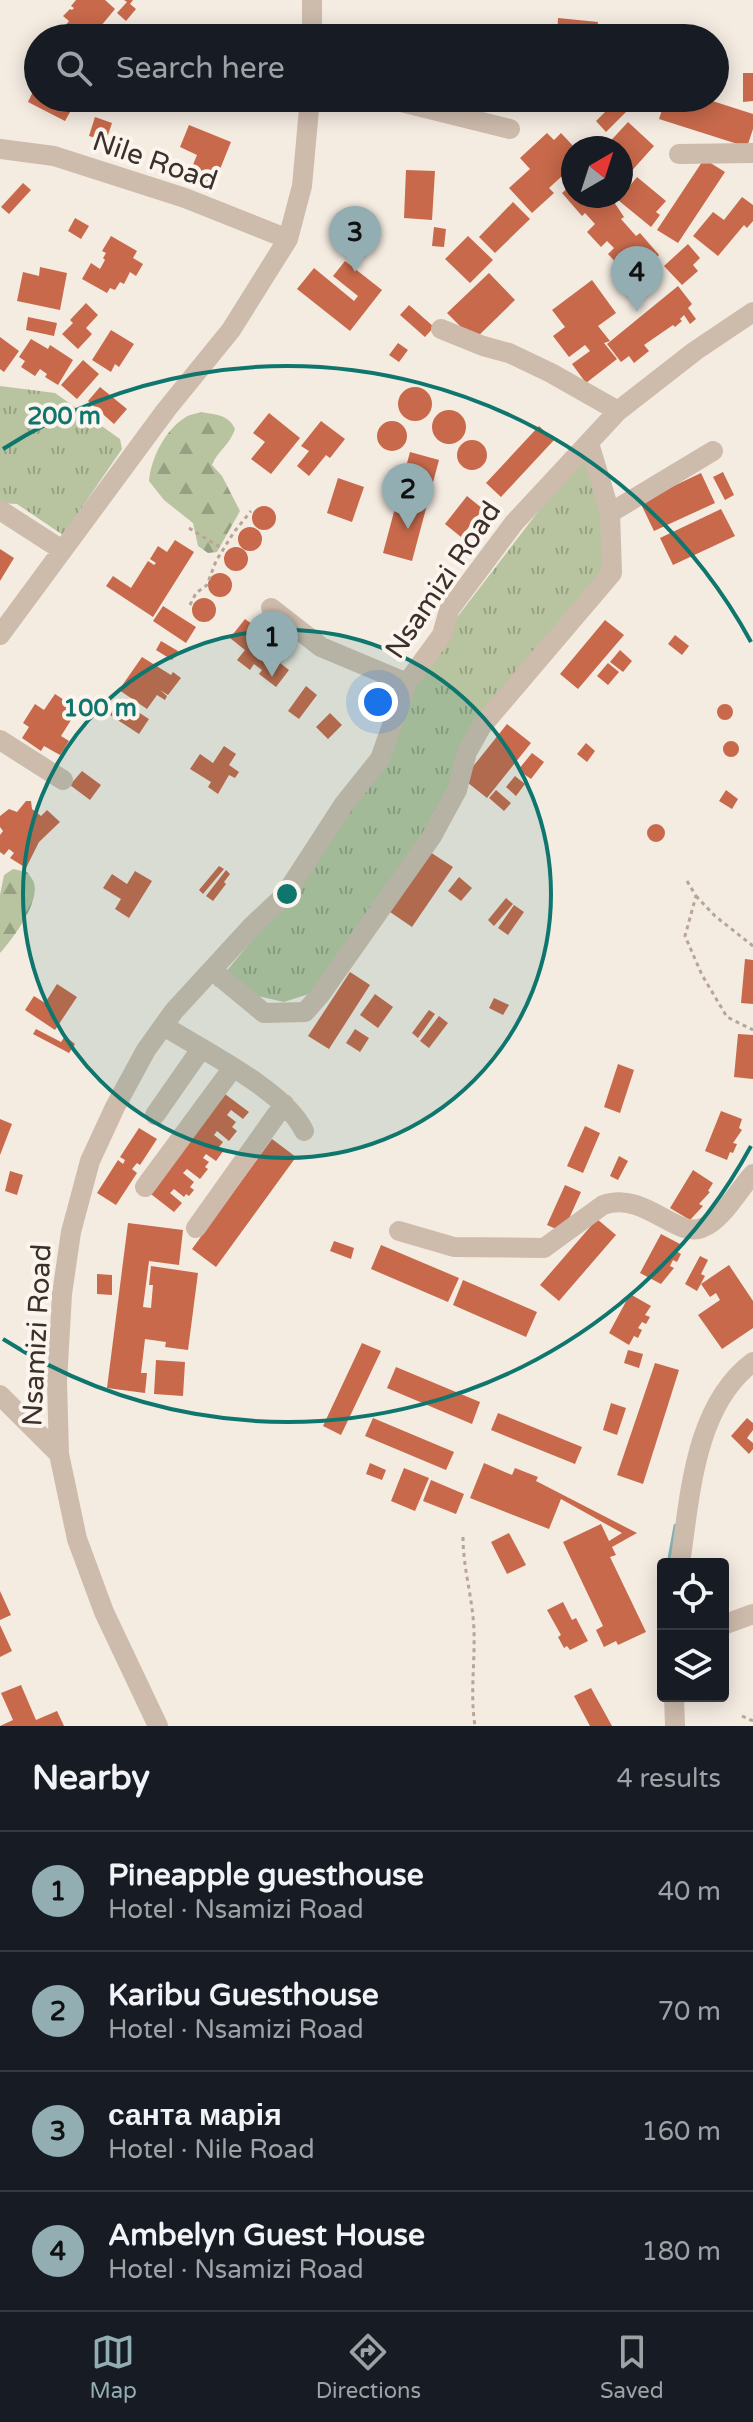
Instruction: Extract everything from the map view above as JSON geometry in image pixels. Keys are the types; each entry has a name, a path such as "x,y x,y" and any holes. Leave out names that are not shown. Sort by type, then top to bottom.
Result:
{"street":[{"path":"312,0 312,24"},
{"path":"0,635 166,410 231,330 288,239 302,186 309,112"},
{"path":"441,112 510,129"},
{"name":"Nile Road","path":"0,149 54,156 185,198 288,239"},
{"path":"679,154 753,153"},
{"name":"Nsamizi Road","path":"158,1726 104,1612 77,1539 59,1454 57,1382 62,1294 71,1232 90,1161 146,1050 212,970 285,895 344,804 380,759 407,683 442,635 449,610 514,523 618,411 695,351 753,312"},
{"path":"441,329 509,353 618,411"},
{"path":"212,970 264,1013 305,1012 320,995 432,836 457,790 467,752 481,727 612,573 610,513 589,443"},
{"path":"610,513 713,451"},
{"path":"0,510 62,550"},
{"path":"271,608 321,647 407,683"},
{"path":"0,740 63,780"},
{"path":"164,1026 284,1104 297,1116 304,1131"},
{"path":"155,1115 201,1049"},
{"path":"145,1187 232,1069"},
{"path":"196,1228 284,1104"},
{"path":"399,1231 454,1247 544,1248 603,1205 614,1201 642,1205 687,1230 702,1228 718,1216 753,1174"},
{"path":"681,1558 700,1449 729,1384 753,1362"},
{"path":"0,1395 59,1454"},
{"path":"729,1623 753,1614"},
{"path":"674,1702 675,1726"}],"path":[{"path":"190,605 196,593 207,585 223,549 251,511"},
{"path":"189,528 223,549"},
{"path":"687,881 715,916 753,946"},
{"path":"696,896 685,936 702,975 727,1017 753,1030"},
{"path":"463,1537 463,1563 471,1598 474,1633 472,1706 475,1726"},
{"path":"742,1716 753,1721"}],"green space":[{"path":"0,386 55,393 120,439 122,449 63,535 17,504 0,503"},
{"path":"201,412 225,418 235,429 212,465 222,476 240,511 217,552 208,553 198,546 193,523 164,500 149,481 156,455 170,431 185,418"},
{"path":"587,458 596,465 621,544 619,567 465,754 439,808 318,991 284,1002 214,986 283,903 448,629 547,500"},
{"path":"13,869 27,872 34,882 35,891 24,920 0,953 0,895 4,875"}],"building":[{"path":"76,0 105,0 115,9 103,24 67,24 69,21 63,16 74,8 71,6"},
{"path":"124,0 133,0 130,4 136,9 126,21 117,13 127,2"},
{"path":"558,18 598,22 598,24 558,24"},
{"path":"743,73 753,73 753,101 743,102"},
{"path":"729,106 753,114 753,129 747,147 659,119 661,112 729,112"},
{"path":"47,112 70,112 65,121"},
{"path":"605,112 626,112 606,132 596,121"},
{"path":"95,117 112,123 106,141 89,136"},
{"path":"628,122 654,146 633,169 633,136 615,136"},
{"path":"189,125 231,142 212,189 187,179 197,155 180,147"},
{"path":"547,133 554,140 561,133 564,136 561,136 561,177 549,188 554,193 532,213 509,188 530,169 520,158"},
{"path":"704,159 725,172 678,243 657,230"},
{"path":"406,170 435,171 432,220 404,218"},
{"path":"637,177 666,201 656,212 660,215 651,227 628,208 633,208 633,182"},
{"path":"23,183 31,190 9,214 1,207"},
{"path":"742,197 753,205 753,221 747,228 744,225 718,256 693,236 713,212 724,220"},
{"path":"513,202 530,219 495,253 479,237"},
{"path":"575,208 618,208 624,217 621,219 636,236 640,233 659,255 638,275 628,264 622,269 608,254 614,248 607,241 601,247 587,232 595,224 585,213 582,216"},
{"path":"75,218 89,226 81,239 68,231"},
{"path":"434,227 446,229 444,247 432,246"},
{"path":"111,236 137,251 133,258 143,264 136,276 130,272 124,284 120,282 115,290 110,288 107,293 82,279 91,263 100,269 106,253 102,251"},
{"path":"468,236 493,260 470,283 445,259"},
{"path":"688,244 700,258 693,265 698,271 682,285 664,266"},
{"path":"345,261 382,290 350,331 297,289 314,268 354,301 358,296 333,276"},
{"path":"40,267 67,273 60,310 17,301 23,272 39,276"},
{"path":"489,273 515,300 474,340 447,313"},
{"path":"592,280 616,313 598,326 610,341 604,343 617,359 586,383 572,364 590,351 585,345 569,357 553,336 565,327 552,310"},
{"path":"678,286 692,304 688,308 696,319 690,324 684,315 675,327 673,325 644,345 649,351 634,363 629,356 621,362 607,344"},
{"path":"86,303 98,315 86,328 92,334 78,349 62,334"},
{"path":"409,305 434,327 425,337 400,315"},
{"path":"28,317 57,323 54,336 26,330"},
{"path":"111,330 134,344 119,367 115,364 111,372 92,360"},
{"path":"0,337 19,351 4,372 0,369"},
{"path":"31,339 48,349 50,345 73,360 58,385 45,377 47,374 40,369 35,376 21,367 25,361 19,357"},
{"path":"398,343 408,350 399,362 389,355"},
{"path":"83,360 99,374 77,399 61,385"},
{"path":"100,387 127,409 114,424 88,401"},
{"path":"415,387 427,392 432,404 427,416 415,421 403,416 398,404 403,392"},
{"path":"449,410 461,415 466,427 461,439 449,444 437,439 432,427 437,415"},
{"path":"269,413 300,438 271,474 251,459 265,442 253,433"},
{"path":"321,421 345,439 330,458 326,455 309,476 297,466 309,451 301,446"},
{"path":"392,421 403,425 407,436 403,447 392,451 381,447 377,436 381,425"},
{"path":"539,426 554,440 501,497 486,483"},
{"path":"472,440 483,444 487,455 483,466 472,470 461,466 457,455 461,444"},
{"path":"410,452 439,460 412,561 383,553"},
{"path":"723,472 734,495 725,500 713,477"},
{"path":"701,473 715,503 654,531 640,502"},
{"path":"338,478 364,487 352,522 327,513"},
{"path":"467,496 483,509 461,537 445,524"},
{"path":"264,506 275,513 276,518 269,529 264,530 253,523 252,518 259,507"},
{"path":"721,509 735,536 673,565 660,538"},
{"path":"250,527 261,534 262,539 255,550 250,551 239,544 238,539 245,528"},
{"path":"175,540 194,552 153,617 106,586 113,576 131,588 148,561 154,565 156,563 150,559 158,546 167,552"},
{"path":"236,547 247,554 248,559 241,570 236,571 225,564 224,559 231,548"},
{"path":"0,549 14,558 0,581"},
{"path":"220,573 231,580 232,585 225,596 220,597 209,590 208,585 215,574"},
{"path":"204,598 215,605 216,610 209,621 204,622 193,615 192,610 199,599"},
{"path":"163,606 196,627 186,643 153,621"},
{"path":"245,619 260,630 268,620 288,635 271,656 289,670 276,687 259,674 262,670 254,664 250,670 237,660 245,650 230,638"},
{"path":"605,620 624,635 578,689 560,674"},
{"path":"675,635 689,646 682,655 668,644"},
{"path":"161,641 178,651 172,660 156,650"},
{"path":"620,650 632,661 623,672 610,662"},
{"path":"142,657 181,678 168,695 160,690 167,696 165,700 157,695 147,709 119,690"},
{"path":"608,663 619,672 608,685 597,676"},
{"path":"306,686 317,695 299,719 288,711"},
{"path":"55,694 78,709 61,736 69,741 60,755 44,746 41,751 22,738 29,727 23,723 35,704 44,710"},
{"path":"119,700 149,719 139,734 110,715"},
{"path":"722,704 728,704 733,712 731,718 722,720 717,715 717,709"},
{"path":"330,713 342,725 328,739 316,727"},
{"path":"507,724 531,743 487,798 463,779"},
{"path":"728,741 734,741 739,749 737,755 728,757 723,752 723,746"},
{"path":"586,743 595,751 587,762 577,754"},
{"path":"224,746 236,754 229,765 239,772 235,778 229,775 218,794 208,787 211,782 190,769 200,754 213,763"},
{"path":"532,753 544,762 531,779 518,770"},
{"path":"82,771 101,785 90,800 70,785"},
{"path":"515,776 525,784 516,796 506,787"},
{"path":"496,790 511,803 504,811 489,798"},
{"path":"726,790 738,799 732,809 719,801"},
{"path":"26,801 31,801 32,809 41,816 47,810 60,822 39,842 26,868 10,858 14,853 9,849 4,855 0,852 0,835 3,831 0,816 9,809 17,812"},
{"path":"652,824 660,824 665,833 663,840 652,842 647,837 647,829"},
{"path":"430,852 453,867 412,927 390,912"},
{"path":"219,866 224,869 203,894 199,890"},
{"path":"226,870 230,874 224,882 226,884 213,901 206,896"},
{"path":"135,871 152,881 129,918 115,909 121,899 103,888 112,874 127,884"},
{"path":"459,877 472,888 461,901 448,891"},
{"path":"506,898 513,904 494,926 488,920"},
{"path":"514,905 524,912 508,935 498,928"},
{"path":"745,959 753,960 753,1004 741,1003"},
{"path":"350,972 370,985 329,1049 308,1036"},
{"path":"57,984 77,997 55,1030 25,1010 34,996 45,1003"},
{"path":"375,994 393,1007 378,1028 360,1015"},
{"path":"494,998 509,1005 503,1015 489,1008"},
{"path":"429,1010 435,1014 418,1038 412,1033"},
{"path":"439,1016 448,1023 429,1048 420,1041"},
{"path":"36,1029 61,1042 65,1036 75,1044 69,1053 33,1034"},
{"path":"355,1029 369,1038 360,1052 346,1043"},
{"path":"738,1034 753,1035 753,1079 734,1077"},
{"path":"618,1064 634,1070 620,1113 604,1107"},
{"path":"221,1091 249,1112 243,1119 231,1110 227,1115 236,1122 232,1127 237,1131 229,1141 217,1131 214,1135 223,1142 219,1147 224,1150 216,1161 206,1154 203,1158 209,1162 205,1167 208,1169 200,1179 187,1169 183,1173 194,1182 190,1187 194,1190 184,1197 174,1189 170,1193 182,1203 174,1212 147,1191"},
{"path":"721,1111 742,1119 739,1128 742,1130 733,1143 737,1144 727,1160 705,1151"},
{"path":"0,1119 12,1124 0,1155"},
{"path":"585,1126 600,1133 583,1173 567,1166"},
{"path":"139,1128 157,1139 140,1165 137,1163 132,1169 137,1173 116,1205 97,1193 118,1160 123,1164 125,1160 120,1157"},
{"path":"272,1139 296,1157 216,1267 192,1249"},
{"path":"619,1156 628,1161 618,1180 610,1176"},
{"path":"693,1170 713,1183 710,1192 699,1204 703,1206 690,1220 670,1208"},
{"path":"10,1171 23,1175 17,1195 5,1191"},
{"path":"565,1185 581,1192 563,1232 547,1225"},
{"path":"597,1219 616,1235 559,1301 540,1285"},
{"path":"128,1223 183,1230 179,1265 149,1261 143,1307 151,1308 151,1266 198,1273 188,1350 165,1347 166,1342 145,1339 141,1373 147,1373 145,1393 107,1388"},
{"path":"661,1234 680,1244 676,1251 681,1254 677,1262 673,1260 670,1266 674,1268 661,1284 640,1273"},
{"path":"334,1241 354,1248 351,1259 330,1251"},
{"path":"381,1245 459,1278 448,1302 371,1269"},
{"path":"700,1256 708,1260 701,1274 705,1276 697,1291 685,1284"},
{"path":"729,1265 753,1301 753,1328 722,1349 698,1315 720,1300 716,1293 710,1297 701,1284"},
{"path":"97,1274 112,1275 112,1295 97,1294"},
{"path":"463,1280 537,1312 526,1337 453,1305"},
{"path":"630,1294 651,1306 645,1315 650,1317 646,1324 642,1322 638,1328 642,1330 638,1338 634,1336 629,1345 609,1333"},
{"path":"362,1343 381,1351 341,1435 323,1426"},
{"path":"628,1350 643,1354 639,1368 624,1363"},
{"path":"156,1360 185,1362 183,1396 154,1394"},
{"path":"655,1363 679,1370 643,1484 617,1475"},
{"path":"396,1367 480,1402 472,1424 387,1388"},
{"path":"611,1403 626,1408 617,1435 603,1430"},
{"path":"498,1413 582,1447 575,1464 491,1430"},
{"path":"373,1418 454,1452 446,1470 365,1436"},
{"path":"747,1418 753,1423 753,1430 747,1438 753,1443 749,1454 731,1436"},
{"path":"370,1463 386,1470 382,1480 366,1474"},
{"path":"484,1463 512,1475 515,1468 538,1477 536,1481 637,1533 612,1547 616,1555 610,1557 646,1632 618,1645 616,1641 604,1647 596,1630 603,1626 563,1542 601,1524 609,1541 622,1533 561,1499 549,1529 470,1498"},
{"path":"404,1468 429,1478 415,1511 391,1501"},
{"path":"431,1480 464,1494 456,1514 423,1501"},
{"path":"509,1533 526,1565 507,1574 491,1542"},
{"path":"0,1591 11,1615 0,1620"},
{"path":"563,1602 588,1641 570,1650 567,1646 564,1648 558,1637 561,1635 547,1610"},
{"path":"0,1625 12,1651 0,1657"},
{"path":"21,1685 36,1720 57,1711 64,1726 0,1726 13,1720 1,1693"},
{"path":"591,1688 612,1726 590,1726 574,1696"}],"waterway":[{"path":"670,1558 676,1526"}],"place":[{"name":"санта марія","path":"355,272"},
{"name":"Ambelyn Guest House","path":"637,312"},
{"name":"Karibu Guesthouse","path":"408,529"},
{"name":"Pineapple guesthouse","path":"272,677"}]}
